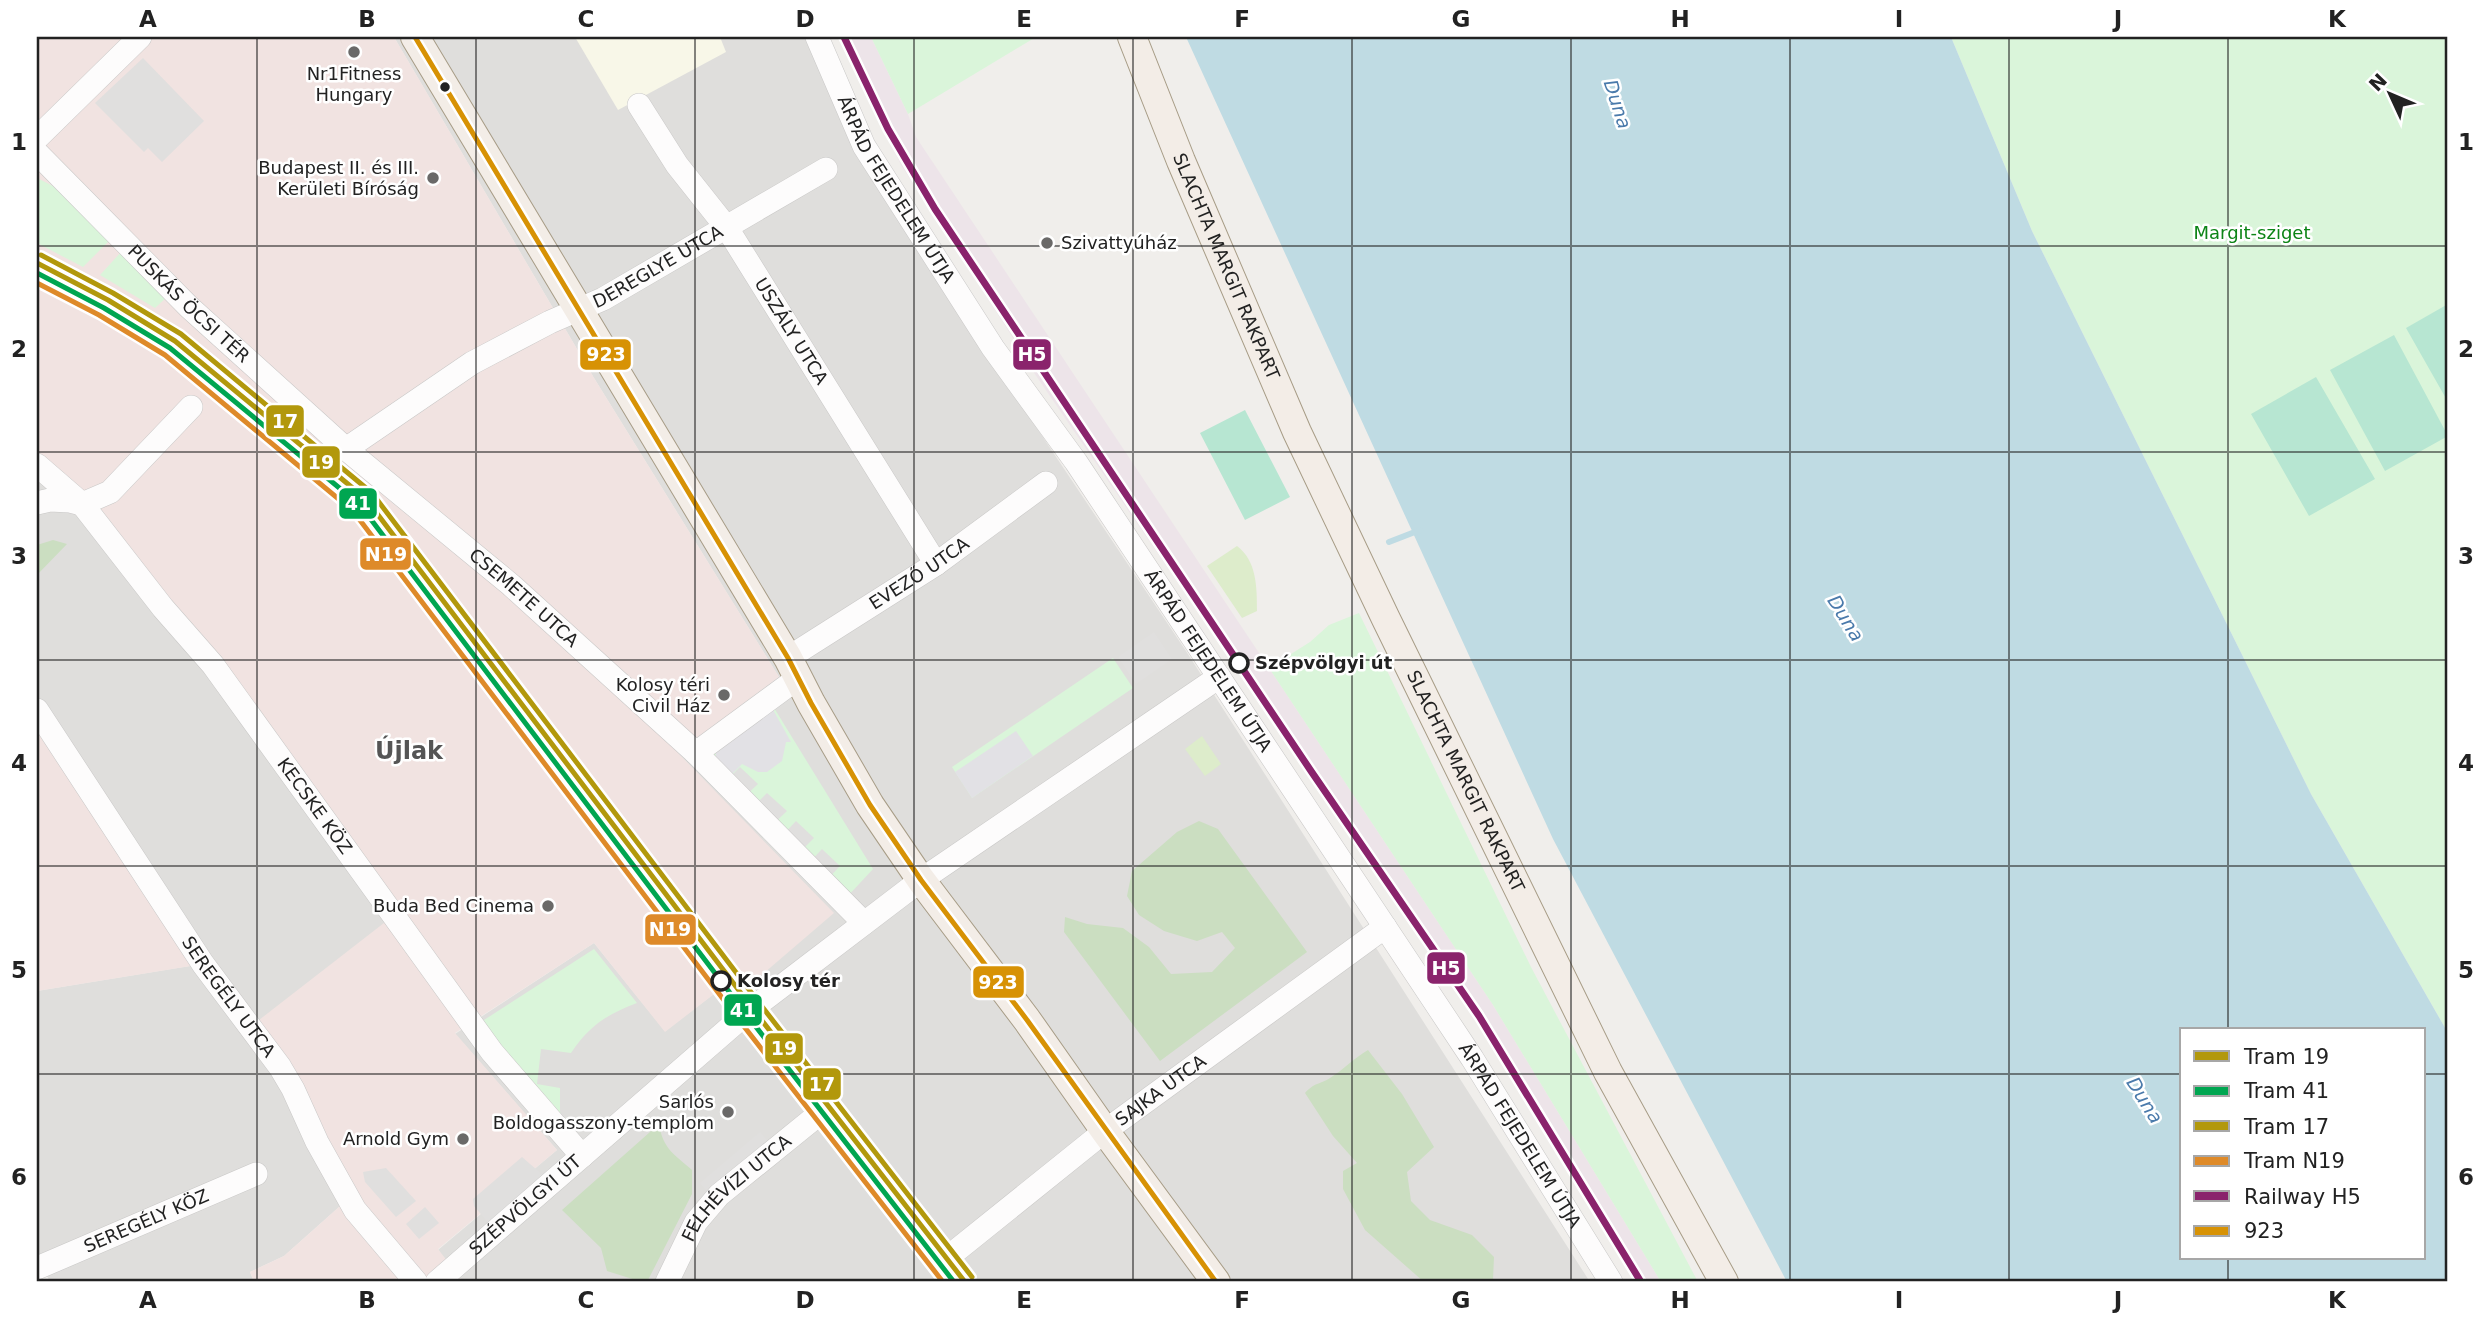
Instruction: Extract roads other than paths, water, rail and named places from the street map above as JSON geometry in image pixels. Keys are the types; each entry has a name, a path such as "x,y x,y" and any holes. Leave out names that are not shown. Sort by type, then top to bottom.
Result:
{"main road":[{"path":"415,37 793,668 870,805 921,880 1027,1020 1216,1282"},
{"name":"SLACHTA MARGIT RAKPART","path":"1132,37 1181,161 1297,432 1608,1072 1724,1282"}],"street":[{"path":"37,138 140,37"},
{"name":"ÁRPÁD FEJEDELEM ÚTJA","path":"817,37 864,146 993,348 1076,462 1472,1058 1611,1282"},
{"name":"USZÁLY UTCA","path":"639,105 677,165 727,228 936,564"},
{"name":"PUSKÁS ÖCSI TÉR","path":"37,153 189,307 346,449"},
{"name":"DEREGLYE UTCA","path":"346,449 472,363 603,299 827,169"},
{"path":"37,267 162,338 321,464 363,502 824,1110 959,1282"},
{"path":"37,503 60,501 82,505 110,492 191,407"},
{"name":"CSEMETE UTCA","path":"346,449 511,585 696,753"},
{"name":"KECSKE KÖZ","path":"37,465 82,505 163,608 213,665 492,1052 582,1156"},
{"name":"EVEZŐ UTCA","path":"793,668 1045,483"},
{"path":"793,668 696,753 864,923"},
{"name":"SZÉPVÖLGYI ÚT","path":"437,1282 749,1011 921,880 1219,677"},
{"name":"SEREGÉLY UTCA","path":"37,710 203,964 280,1067 355,1210 416,1282"},
{"name":"SAJKA UTCA","path":"942,1262 1105,1131 1385,927"},
{"name":"FELHÉVÍZI UTCA","path":"667,1282 696,1222 719,1195 824,1110"},
{"name":"SEREGÉLY KÖZ","path":"37,1268 256,1174"}],"water":[{"name":"Duna","path":"1186,37 1951,37 2032,231 2311,794 2448,1033 2448,1282 1787,1282 1553,839"}],"waterway":[{"path":"1389,542 1420,530"}],"tram line":[{"name":"17","path":"41,255 113,293 181,334 372,493 760,1004 972,1277"},
{"name":"19","path":"37,263 108,300 175,341 366,499 753,1009 965,1282"},
{"name":"41","path":"37,273 104,308 170,348 360,505 746,1014 954,1282"},
{"name":"N19","path":"37,283 99,315 165,355 353,511 739,1020 943,1282"}],"rail line":[{"name":"H5","path":"844,37 888,129 935,209 1311,771 1479,1016 1641,1282"}],"place":[{"name":"Nr1Fitness Hungary","path":"354,52"},
{"name":"Budapest II. és III. Kerületi Bíróság","path":"433,178"},
{"name":"Szivattyúház","path":"1047,243"},
{"name":"Szépvölgyi út","path":"1239,663"},
{"name":"Kolosy téri Civil Ház","path":"724,695"},
{"name":"Buda Bed Cinema","path":"548,906"},
{"name":"Kolosy tér","path":"721,981"},
{"name":"Sarlós Boldogasszony-templom","path":"728,1112"},
{"name":"Arnold Gym","path":"463,1139"}],"district":[{"name":"Újlak","path":"409,751"}],"park label":[{"name":"Margit-sziget","path":"2252,233"}]}
